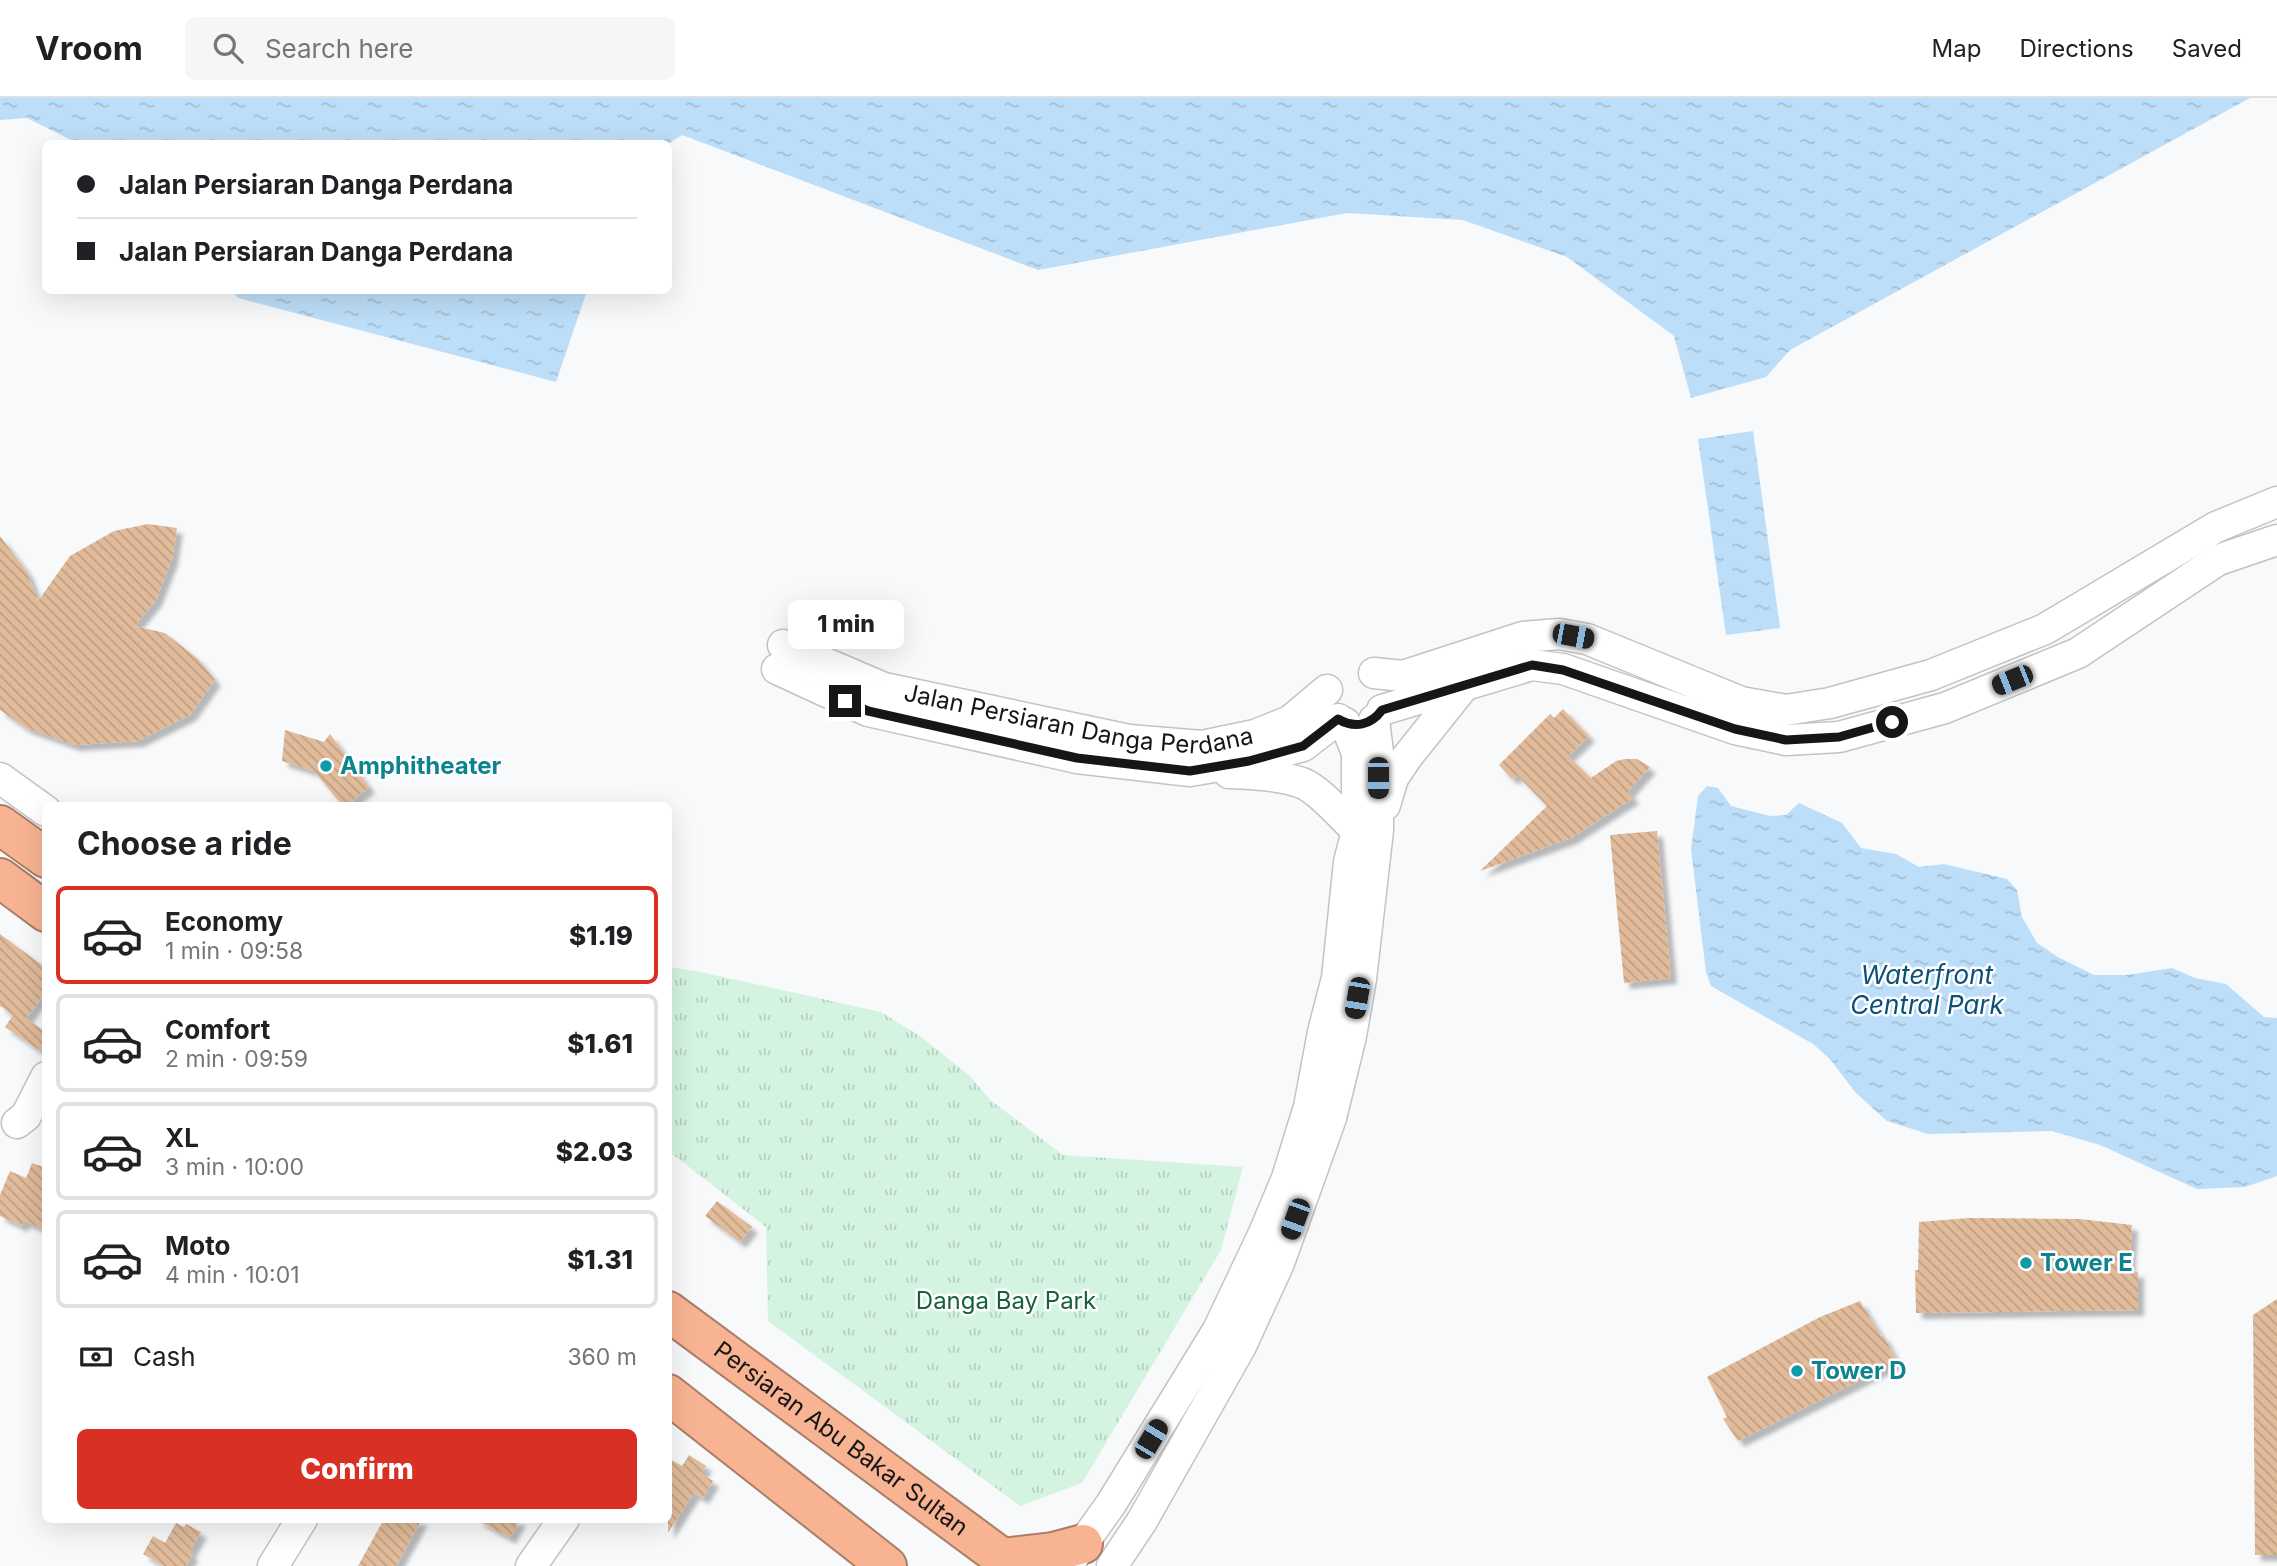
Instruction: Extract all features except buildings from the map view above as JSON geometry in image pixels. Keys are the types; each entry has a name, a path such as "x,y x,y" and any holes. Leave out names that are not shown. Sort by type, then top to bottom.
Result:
{"highway":[{"path":"0,825 42,855"},
{"path":"0,878 42,909"},
{"name":"Persiaran Abu Bakar Sultan","path":"672,1314 1008,1562"},
{"path":"672,1397 887,1566"},
{"path":"822,1515 898,1566"},
{"path":"1008,1562 1053,1552 1087,1559"}],"street":[{"path":"1349,675 1403,676 1523,637 1559,634 1587,639 1741,702 1786,710 1830,703 1931,675 2045,629 2216,527 2277,502"},
{"name":"Jalan Persiaran Danga Perdana","path":"1349,675 1290,721 1255,735 1202,746 1129,740 884,688 780,657 868,711 1077,758 1190,771 1249,761 1303,746 1360,718 1532,665 1563,670 1735,729 1786,740 1839,737 1945,708 2078,653 2218,560 2277,540"},
{"path":"1349,675 1329,706 1360,718"},
{"path":"1349,675 1383,683 1385,692 1360,718 1357,753 1367,831"},
{"path":"1087,1559 1111,1504 1218,1330 1287,1178 1309,1107 1323,1032 1337,978 1349,862 1393,778 1428,728 1463,687"},
{"path":"1190,771 1259,775 1304,784 1367,831"},
{"path":"0,778 42,808"},
{"path":"17,1123 26,1116 42,1085"},
{"path":"273,1566 300,1523"},
{"path":"531,1566 561,1523"}],"green space":[{"name":"Danga Bay Park","path":"672,967 881,1012 920,1036 970,1076 990,1100 1063,1155 1243,1167 1221,1250 1082,1483 1020,1506 768,1321 766,1227 672,1154"}],"water":[{"path":"0,98 2250,98 1790,350 1766,377 1691,398 1674,336 1567,257 1463,220 1347,213 1038,270 682,135 672,141 71,140 27,118 0,120"},
{"path":"235,294 586,294 556,382 238,298"},
{"path":"1753,431 1780,628 1726,635 1698,439"},
{"name":"Waterfront Central Park","path":"1707,786 1718,788 1731,806 1770,816 1786,815 1799,803 1842,823 1861,848 1896,854 1919,867 1944,864 2007,879 2017,890 2022,917 2037,943 2094,975 2127,975 2172,968 2195,978 2226,984 2264,1017 2277,1018 2277,1176 2245,1187 2197,1189 2100,1145 2052,1131 1928,1134 1887,1121 1855,1092 1830,1059 1813,1044 1711,986 1706,972 1691,849 1698,796"}],"place":[{"name":"Amphitheater","path":"326,766"},
{"name":"Tower E","path":"2026,1263"},
{"name":"Tower D","path":"1797,1371"}],"route":[{"path":"845,701 868,711 1077,758 1190,771 1249,761 1303,746 1338,719 1352,725 1360,725 1374,720 1382,710 1532,665 1563,670 1735,729 1786,740 1839,737 1892,722"}]}
